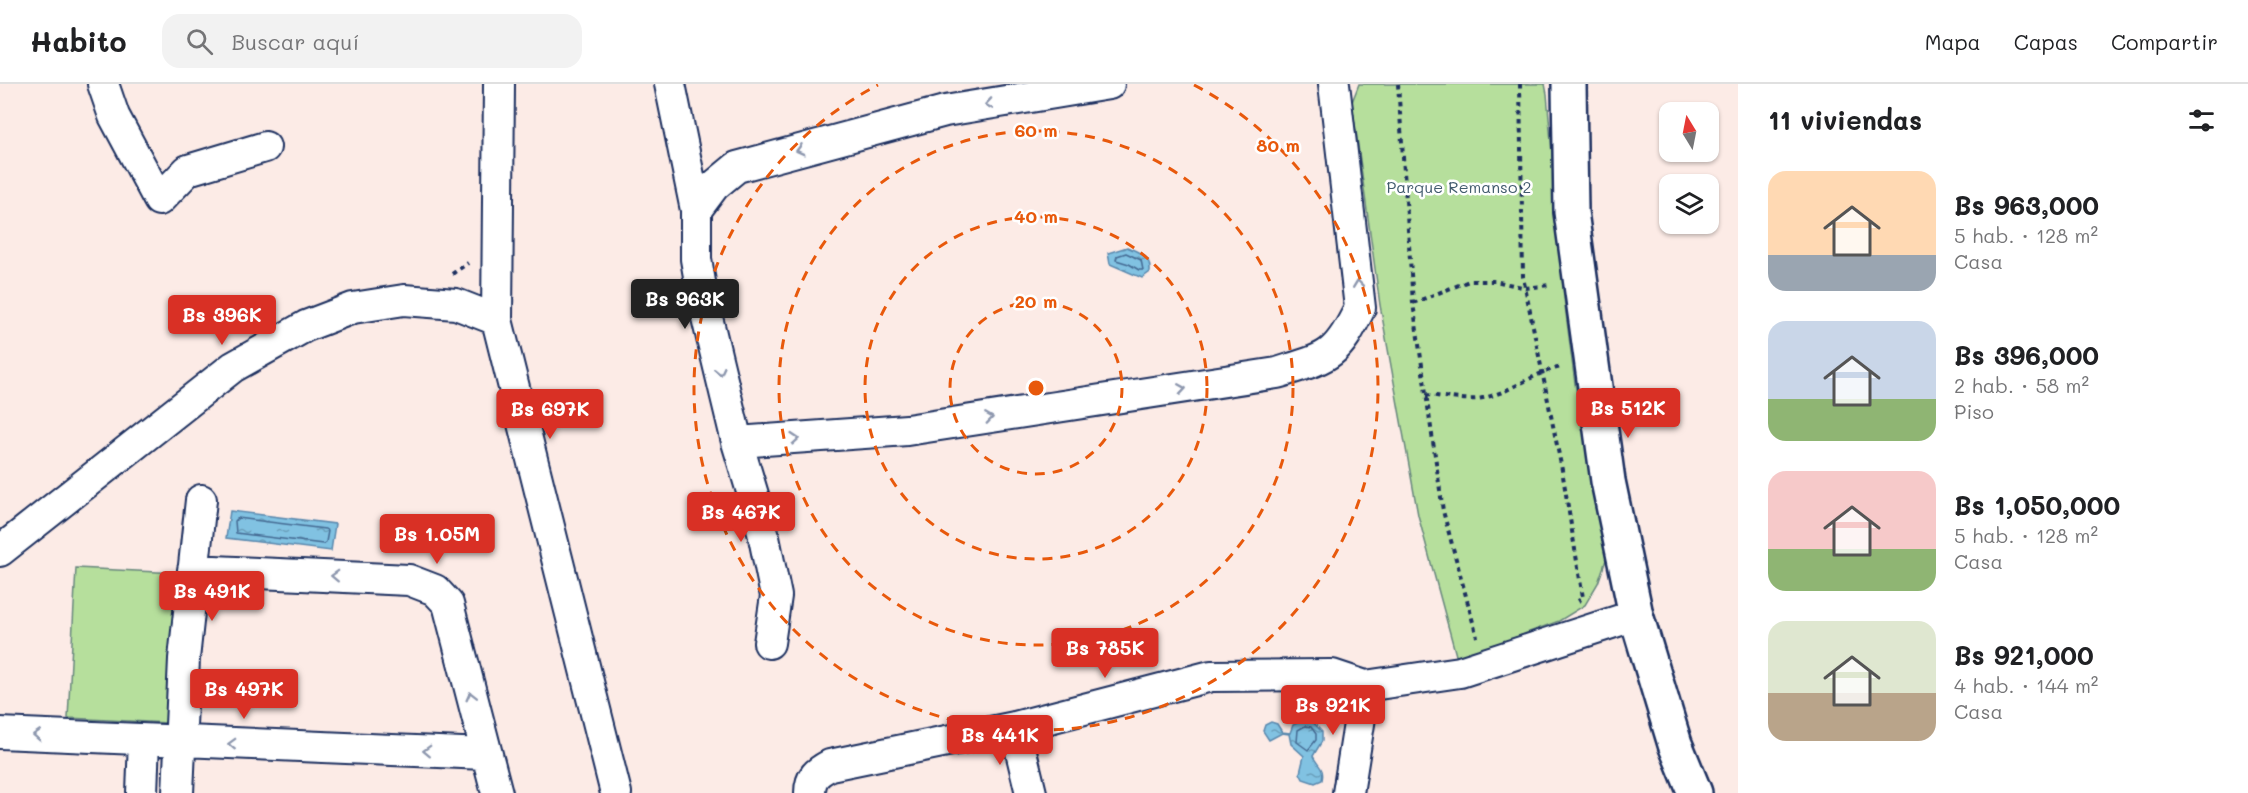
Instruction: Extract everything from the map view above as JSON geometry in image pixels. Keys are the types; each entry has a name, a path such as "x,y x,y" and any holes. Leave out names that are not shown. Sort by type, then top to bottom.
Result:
{"street":[{"path":"103,84 114,116 159,200 188,170 265,147"},
{"path":"499,84 496,320 616,793"},
{"path":"670,84 696,210 696,259 704,305 737,442 760,518 776,596 769,643"},
{"path":"696,210 714,186 737,167 945,111 1109,84"},
{"path":"737,442 918,428 1277,373 1325,358 1346,338 1360,308 1334,84"},
{"path":"1569,84 1571,212 1608,480 1636,615 1675,744 1695,793"},
{"path":"0,551 233,367 306,326 353,308 404,300 456,304 496,320"},
{"path":"178,793 184,659 201,500"},
{"path":"193,570 409,580 435,590 448,604 496,793"},
{"path":"810,793 810,783 816,773 830,765 1016,727 1212,676 1332,675 1365,686 1461,672 1636,615"},
{"path":"1348,793 1365,686"},
{"path":"1016,727 1031,793"},
{"path":"0,733 485,754"},
{"path":"142,793 144,740"}],"path":[{"path":"1398,84 1413,303 1426,395 1443,511 1479,644"},
{"path":"1520,84 1526,288 1562,470 1582,598 1573,605"},
{"path":"451,275 469,262 496,236"},
{"path":"1413,303 1469,280 1495,281 1526,288"},
{"path":"1426,395 1481,399 1501,392 1542,370"}],"green space":[{"name":"Parque Remanso 2","path":"1359,84 1545,84 1547,94 1564,298 1575,384 1608,554 1598,583 1585,605 1559,621 1457,659 1418,515 1380,305 1352,102"},
{"path":"76,568 177,573 169,723 68,718"}],"water":[{"path":"1127,247 1141,253 1149,262 1150,272 1142,278 1110,264 1108,253"},
{"path":"230,511 335,524 331,551 226,538"},
{"path":"1303,720 1311,720 1322,732 1322,741 1313,756 1322,769 1323,776 1322,780 1315,783 1303,779 1300,773 1304,756 1291,744 1289,734 1282,733 1269,740 1263,731 1265,725 1271,722 1277,724 1282,732 1290,733 1293,725"}]}
